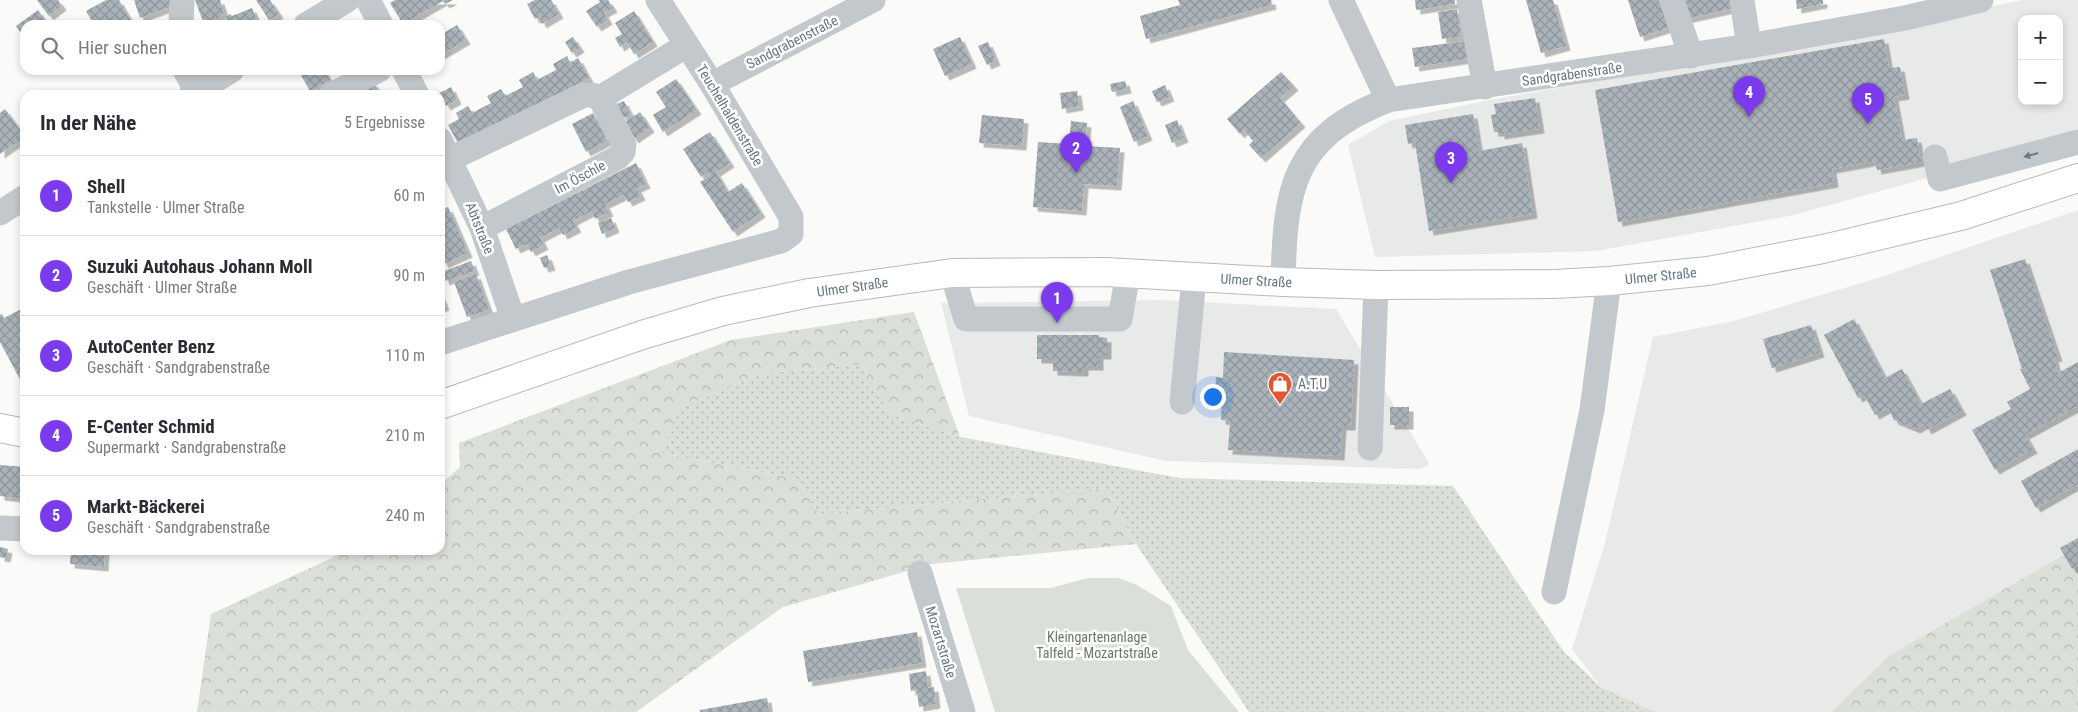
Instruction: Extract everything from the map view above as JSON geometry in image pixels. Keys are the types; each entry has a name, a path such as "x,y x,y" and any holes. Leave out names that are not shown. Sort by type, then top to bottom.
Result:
{"main road":[{"name":"Ulmer Straße","path":"445,403 642,335 723,311 809,293 952,273 1106,272 1194,278 1376,285 1554,284 1608,281 1708,271 1823,249 1961,216 2078,178"},
{"path":"0,428 20,431"},
{"path":"0,440 20,442"}],"street":[{"path":"181,20 182,0"},
{"path":"314,20 347,0"},
{"path":"368,0 378,20"},
{"name":"Teuchelhaldenstraße","path":"513,320 629,282 781,241 791,234 790,217 712,84 658,0"},
{"name":"Sandgrabenstraße","path":"712,84 873,0"},
{"path":"1341,0 1388,100"},
{"path":"1469,0 1485,86"},
{"path":"1672,0 1691,56"},
{"path":"1742,0 1749,46"},
{"name":"Sandgrabenstraße","path":"1284,282 1288,203 1303,162 1319,142 1342,122 1365,109 1388,100 1749,46 1905,18 1952,3 1981,0"},
{"path":"445,150 584,95 600,98 686,45"},
{"path":"187,75 193,90"},
{"path":"199,90 224,75"},
{"path":"341,90 369,75"},
{"path":"407,75 414,90"},
{"name":"Im Öschle","path":"482,228 617,158 623,152 624,144 600,98"},
{"path":"1935,157 1940,179 2078,142"},
{"name":"Abtstraße","path":"445,150 482,228 513,320"},
{"path":"0,213 20,200"},
{"path":"952,273 966,320 1120,319 1128,274"},
{"path":"1182,402 1194,278"},
{"path":"1554,592 1592,410 1608,281"},
{"path":"1370,448 1376,285"},
{"path":"445,342 513,320"},
{"path":"0,528 20,529"},
{"name":"Mozartstraße","path":"920,573 963,712"}],"shaded area":[{"path":"2022,0 2078,0 2078,136 1794,215 1596,251 1375,257 1348,145 1389,121 1494,99 1830,41"},
{"path":"2078,210 2078,550 2062,556 1890,655 1831,712 1655,712 1601,687 1572,649 1605,543 1653,337 1734,321 1878,278"},
{"path":"1160,300 1336,309 1430,465 1420,469 1166,461 969,416 941,303"}],"green space":[{"path":"914,312 960,437 890,414 862,364 760,374 677,409 662,453 797,479 819,514 1106,488 1136,544 931,564 783,607 636,712 197,712 211,614 338,555 445,555 445,480 460,467 459,443 731,340"},
{"path":"862,364 890,414 960,437 1179,478 1453,486 1564,652 1601,687 1655,712 1249,712 1136,544 1106,488 819,514 797,479 662,453 677,409 760,374"},
{"path":"2078,550 2078,712 1831,712 1890,655 2062,556"},
{"name":"Kleingartenanlage Talfeld - Mozartstraße","path":"1088,578 1118,578 1137,585 1171,606 1188,650 1239,712 995,712 956,588 1051,588"}],"building":[{"path":"37,0 58,0 62,6 49,16"},
{"path":"106,0 119,0 130,20 91,20 86,11"},
{"path":"134,0 170,0 172,6 140,18"},
{"path":"195,0 220,0 224,13 215,20 202,20"},
{"path":"256,0 270,0 279,14 269,20"},
{"path":"395,0 453,0 445,4 443,1 410,20 401,20 390,3"},
{"path":"535,0 551,0 559,14 542,24 539,17 535,19 527,4"},
{"path":"599,0 608,0 613,8 604,13 608,20 597,27 586,11 600,2"},
{"path":"1178,0 1271,0 1272,5 1146,39 1140,16 1180,5"},
{"path":"1415,0 1455,0 1455,4 1416,10"},
{"path":"1526,0 1553,0 1566,46 1541,53"},
{"path":"1628,0 1659,0 1668,28 1640,37"},
{"path":"1680,0 1733,0 1735,8 1685,19"},
{"path":"1796,0 1823,0 1823,4 1797,9"},
{"path":"252,8 257,20 224,20 227,19 226,16 230,14 232,16"},
{"path":"1457,9 1461,37 1442,39 1438,12"},
{"path":"38,10 45,20 24,20"},
{"path":"634,11 653,42 634,54 627,42 620,47 615,38 622,34 615,23"},
{"path":"20,23 20,32 16,26"},
{"path":"457,25 466,40 445,52 445,32"},
{"path":"573,37 580,48 572,53 565,42"},
{"path":"960,37 972,64 945,76 933,49"},
{"path":"1884,39 1889,68 1900,67 1905,95 1894,97 1902,140 1917,138 1921,162 1877,170 1875,161 1832,169 1834,183 1618,222 1595,90"},
{"path":"1466,41 1468,59 1415,67 1412,48"},
{"path":"988,42 996,61 987,65 978,46"},
{"path":"567,56 570,63 578,58 589,78 459,145 448,125 459,119 456,113 468,106 472,113 491,103 487,96 501,89 505,96 523,87 519,80 533,72 537,80 556,70 553,64"},
{"path":"1281,72 1294,86 1280,98 1301,123 1261,158 1249,145 1253,141 1244,130 1240,134 1227,119"},
{"path":"301,75 327,75 330,80 313,90 309,90"},
{"path":"676,79 697,110 663,132 653,115 666,107 656,92"},
{"path":"1125,81 1127,89 1112,92 1110,84"},
{"path":"373,82 378,90 358,90"},
{"path":"1165,85 1170,97 1157,102 1152,91"},
{"path":"451,87 457,100 446,106 445,104 445,90"},
{"path":"1077,91 1079,106 1062,109 1060,93"},
{"path":"1535,98 1540,129 1500,135 1500,132 1494,132 1491,115 1496,114 1494,104"},
{"path":"624,101 631,115 623,118 617,104"},
{"path":"1133,101 1148,136 1134,142 1120,107"},
{"path":"5,109 20,130 20,140 0,154 0,113"},
{"path":"640,112 650,128 634,139 624,123"},
{"path":"593,113 607,141 586,152 572,124"},
{"path":"1473,114 1479,151 1522,143 1533,214 1429,231 1415,143 1408,144 1405,125"},
{"path":"982,115 1024,119 1022,146 979,143"},
{"path":"1177,120 1184,138 1172,143 1165,125"},
{"path":"1071,121 1087,123 1085,146 1120,148 1117,186 1084,184 1082,211 1033,207 1038,142 1069,144"},
{"path":"710,132 730,163 716,172 728,192 742,183 761,213 733,232 700,182 710,176 708,172 701,177 683,149"},
{"path":"636,163 646,184 637,188 641,196 628,202 624,195 605,204 609,212 595,219 592,211 573,221 577,228 563,235 559,228 540,238 544,245 531,252 527,244 516,249 506,229"},
{"path":"448,207 468,253 445,264 445,208"},
{"path":"611,218 615,228 602,234 598,223"},
{"path":"547,255 551,266 544,268 540,258"},
{"path":"2025,259 2058,357 2054,358 2058,373 2078,362 2078,406 2025,435 2033,449 1995,470 1972,430 2011,409 2007,402 2030,389 2020,369 2022,369 1990,270"},
{"path":"471,261 475,271 445,281 445,271"},
{"path":"476,274 489,310 467,317 454,282"},
{"path":"20,310 20,379 0,342 0,315 2,314 4,318"},
{"path":"1854,319 1885,378 1902,369 1921,404 1950,389 1962,411 1927,430 1924,424 1916,429 1894,420 1888,408 1875,415 1864,395 1858,398 1824,335"},
{"path":"1811,325 1820,353 1772,368 1763,339"},
{"path":"1037,335 1099,335 1099,337 1107,338 1107,355 1099,355 1099,366 1084,366 1084,372 1053,371 1053,359 1037,359"},
{"path":"1224,352 1354,360 1351,426 1342,426 1340,456 1228,450 1230,421 1221,420 1222,394 1215,393 1216,377 1223,378"},
{"path":"1390,407 1409,407 1409,425 1390,425"},
{"path":"2078,449 2078,484 2036,508 2021,481"},
{"path":"0,465 20,467 20,498 0,496"},
{"path":"2078,538 2078,565 2072,569 2060,548"},
{"path":"0,547 8,549 6,558 0,557"},
{"path":"71,555 105,555 104,567 70,564"},
{"path":"917,632 922,663 808,682 803,651"},
{"path":"926,671 928,688 934,687 936,704 919,707 917,690 911,691 909,674"},
{"path":"767,698 769,712 700,712 700,710"}],"place":[{"name":"E-Center Schmid","path":"1749,117"},
{"name":"Markt-Bäckerei","path":"1868,124"},
{"name":"Suzuki Autohaus Johann Moll","path":"1076,173"},
{"name":"AutoCenter Benz","path":"1451,183"},
{"name":"Shell","path":"1057,323"},
{"name":"A.T.U","path":"1280,405"}]}
